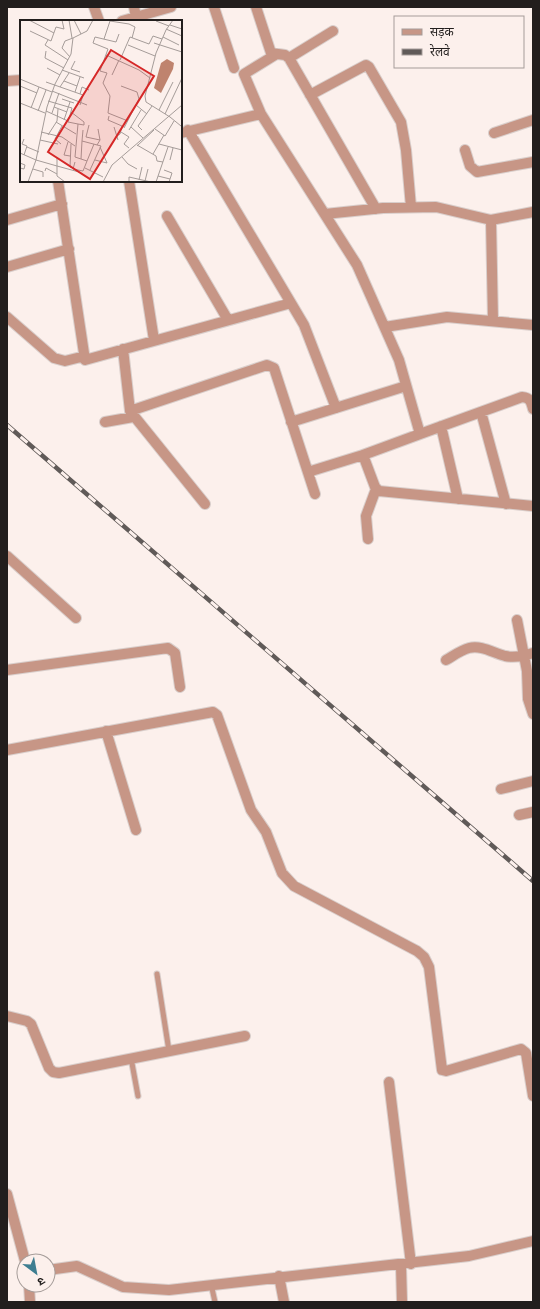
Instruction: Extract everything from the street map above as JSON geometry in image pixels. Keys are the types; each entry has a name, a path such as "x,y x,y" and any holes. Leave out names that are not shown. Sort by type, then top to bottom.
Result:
{"street":[{"path":"94,7 99,20"},
{"path":"123,20 135,12 171,7"},
{"path":"214,7 234,68"},
{"path":"256,7 270,50 275,55"},
{"path":"289,58 333,31"},
{"path":"376,209 289,58 285,55 275,55 244,74 261,114 357,265 399,360 420,434"},
{"path":"310,95 366,65 369,67 401,122 406,150 411,207"},
{"path":"7,81 20,80"},
{"path":"261,114 184,132 291,302 304,326 336,408"},
{"path":"494,133 533,120"},
{"path":"465,150 470,166 477,172 533,162"},
{"path":"58,182 86,360 291,302"},
{"path":"129,182 154,340"},
{"path":"7,220 62,204"},
{"path":"325,214 376,209 436,207 491,220 533,212"},
{"path":"167,216 228,320"},
{"path":"491,220 492,321"},
{"path":"7,267 69,249"},
{"path":"385,327 447,316 533,325"},
{"path":"7,317 54,358 65,361 85,356"},
{"path":"123,349 131,414 205,504"},
{"path":"105,422 267,365 274,368 315,494"},
{"path":"292,422 406,386"},
{"path":"308,472 363,455 522,397 527,397 532,402"},
{"path":"480,412 506,504"},
{"path":"441,426 458,499"},
{"path":"363,455 376,489 366,516 368,539"},
{"path":"376,489 379,491 533,506"},
{"path":"7,556 76,618"},
{"path":"517,620 529,654 528,699 533,714"},
{"path":"7,670 168,648 175,653 180,687"},
{"path":"446,660 467,648 481,648 506,656 529,654"},
{"path":"7,750 106,730 209,712 217,715 251,810 266,832 282,873 288,881 294,886 417,951 424,957 429,967 442,1070 446,1071 522,1049 526,1053 533,1096"},
{"path":"106,730 136,830"},
{"path":"501,789 533,781"},
{"path":"519,815 533,812"},
{"path":"7,1016 27,1021 31,1024 49,1068 59,1074 130,1058 245,1036"},
{"path":"389,1082 406,1264 402,1302"},
{"path":"7,1194 23,1253"},
{"path":"56,1269 77,1266 123,1287 169,1290 279,1276 406,1264 470,1256 533,1241"},
{"path":"279,1276 284,1302"}],"lane":[{"path":"157,974 169,1051"},
{"path":"130,1058 138,1096"},
{"path":"211,1284 215,1302"}],"railway":[{"path":"7,425 533,881"}]}
